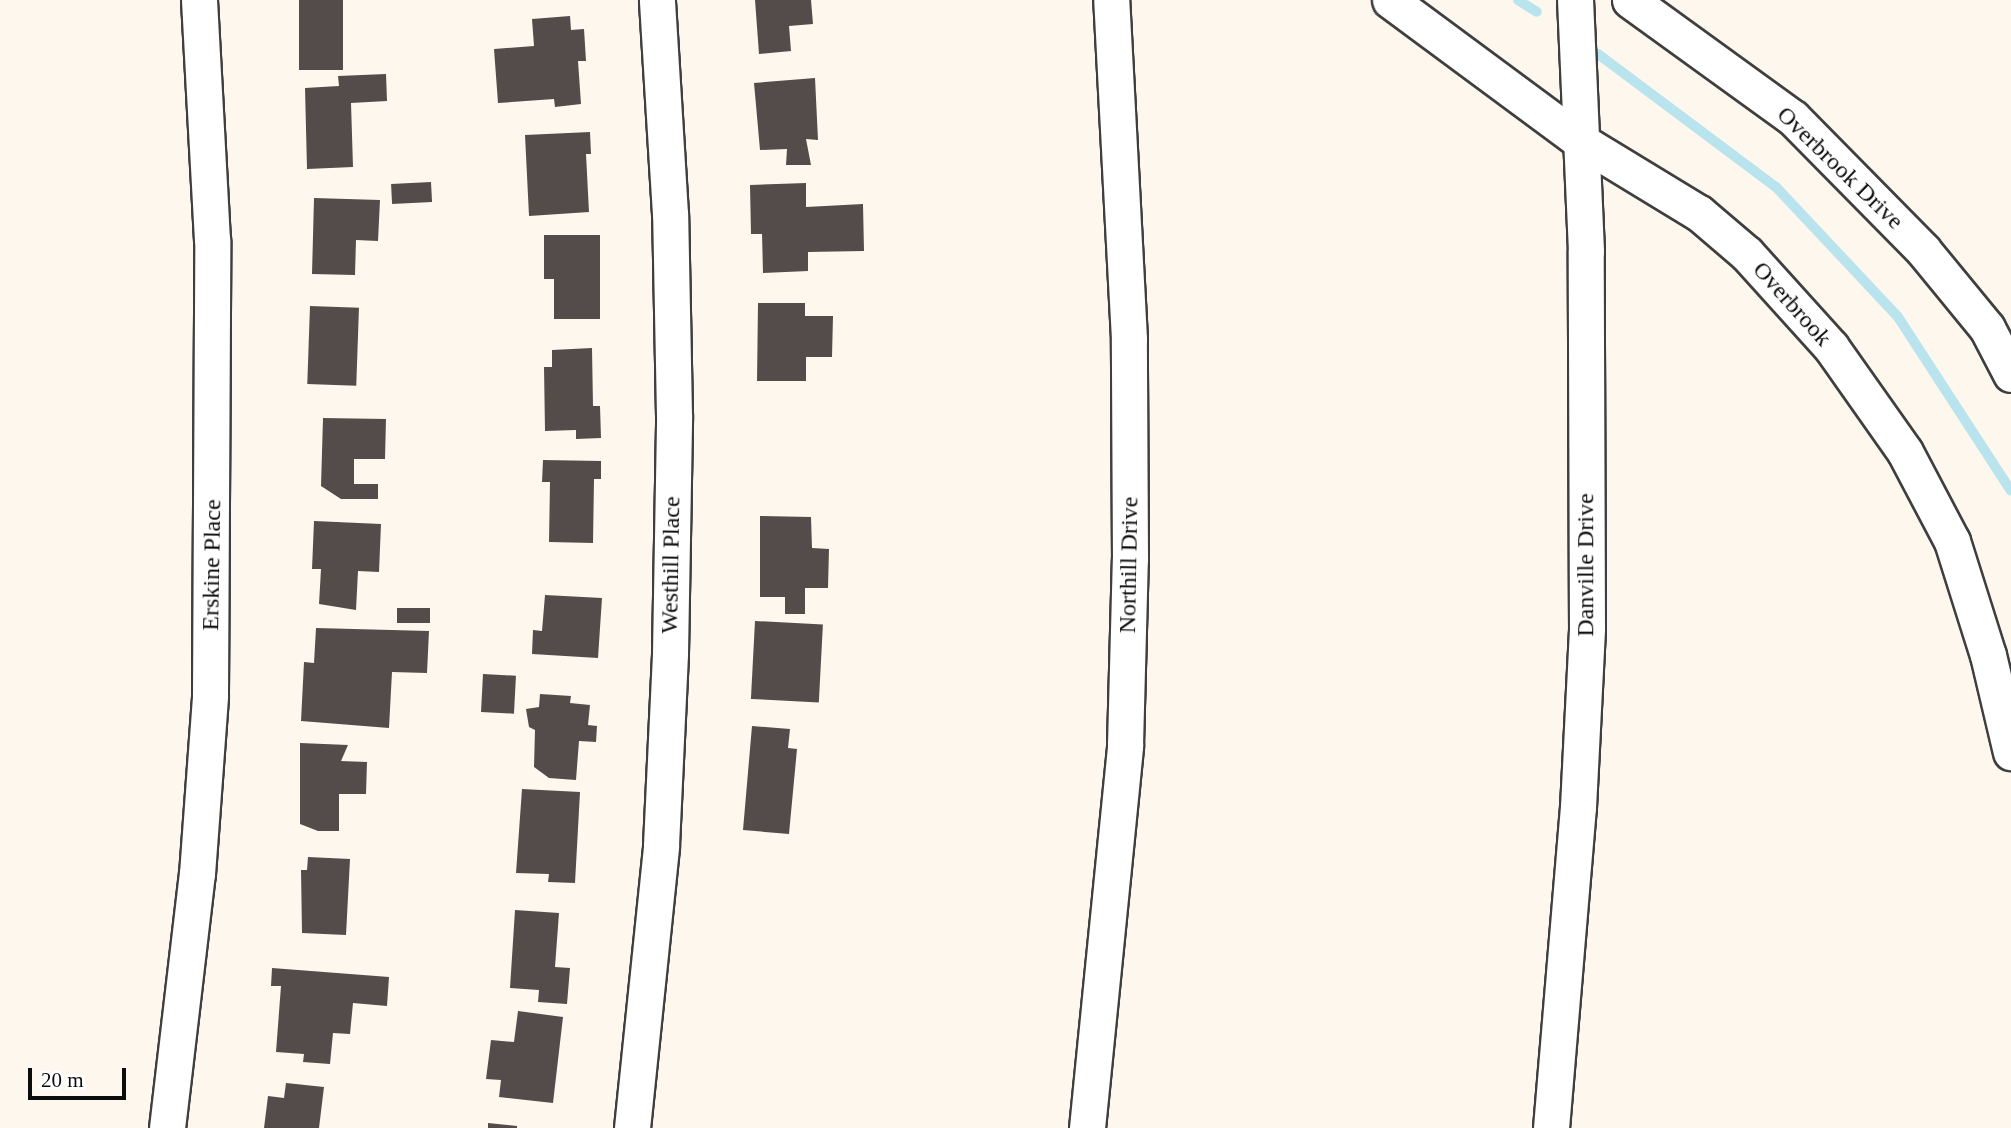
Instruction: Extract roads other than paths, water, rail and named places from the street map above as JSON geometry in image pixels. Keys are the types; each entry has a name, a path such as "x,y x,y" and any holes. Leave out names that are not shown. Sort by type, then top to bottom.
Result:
{"street":[{"name":"Erskine Place","path":"167,1128 197,874 209,695 212,240 198,0"},
{"name":"Westhill Place","path":"632,1128 661,845 670,653 674,415 670,227 657,0"},
{"name":"Northill Drive","path":"1087,1128 1125,745 1130,559 1129,340 1111,0"},
{"name":"Overbrook","path":"1390,0 1582,142 1699,213 1747,254 1831,347 1905,452 1952,541 1988,655 2011,752"},
{"name":"Danville Drive","path":"1551,1128 1578,807 1587,628 1582,142 1575,0"},
{"name":"Overbrook Drive","path":"1630,0 1793,118 1923,250 1987,328 2011,374"}],"waterway":[{"path":"1518,0 1537,12"},
{"path":"1598,54 1776,187 1898,317 2011,491"}]}
